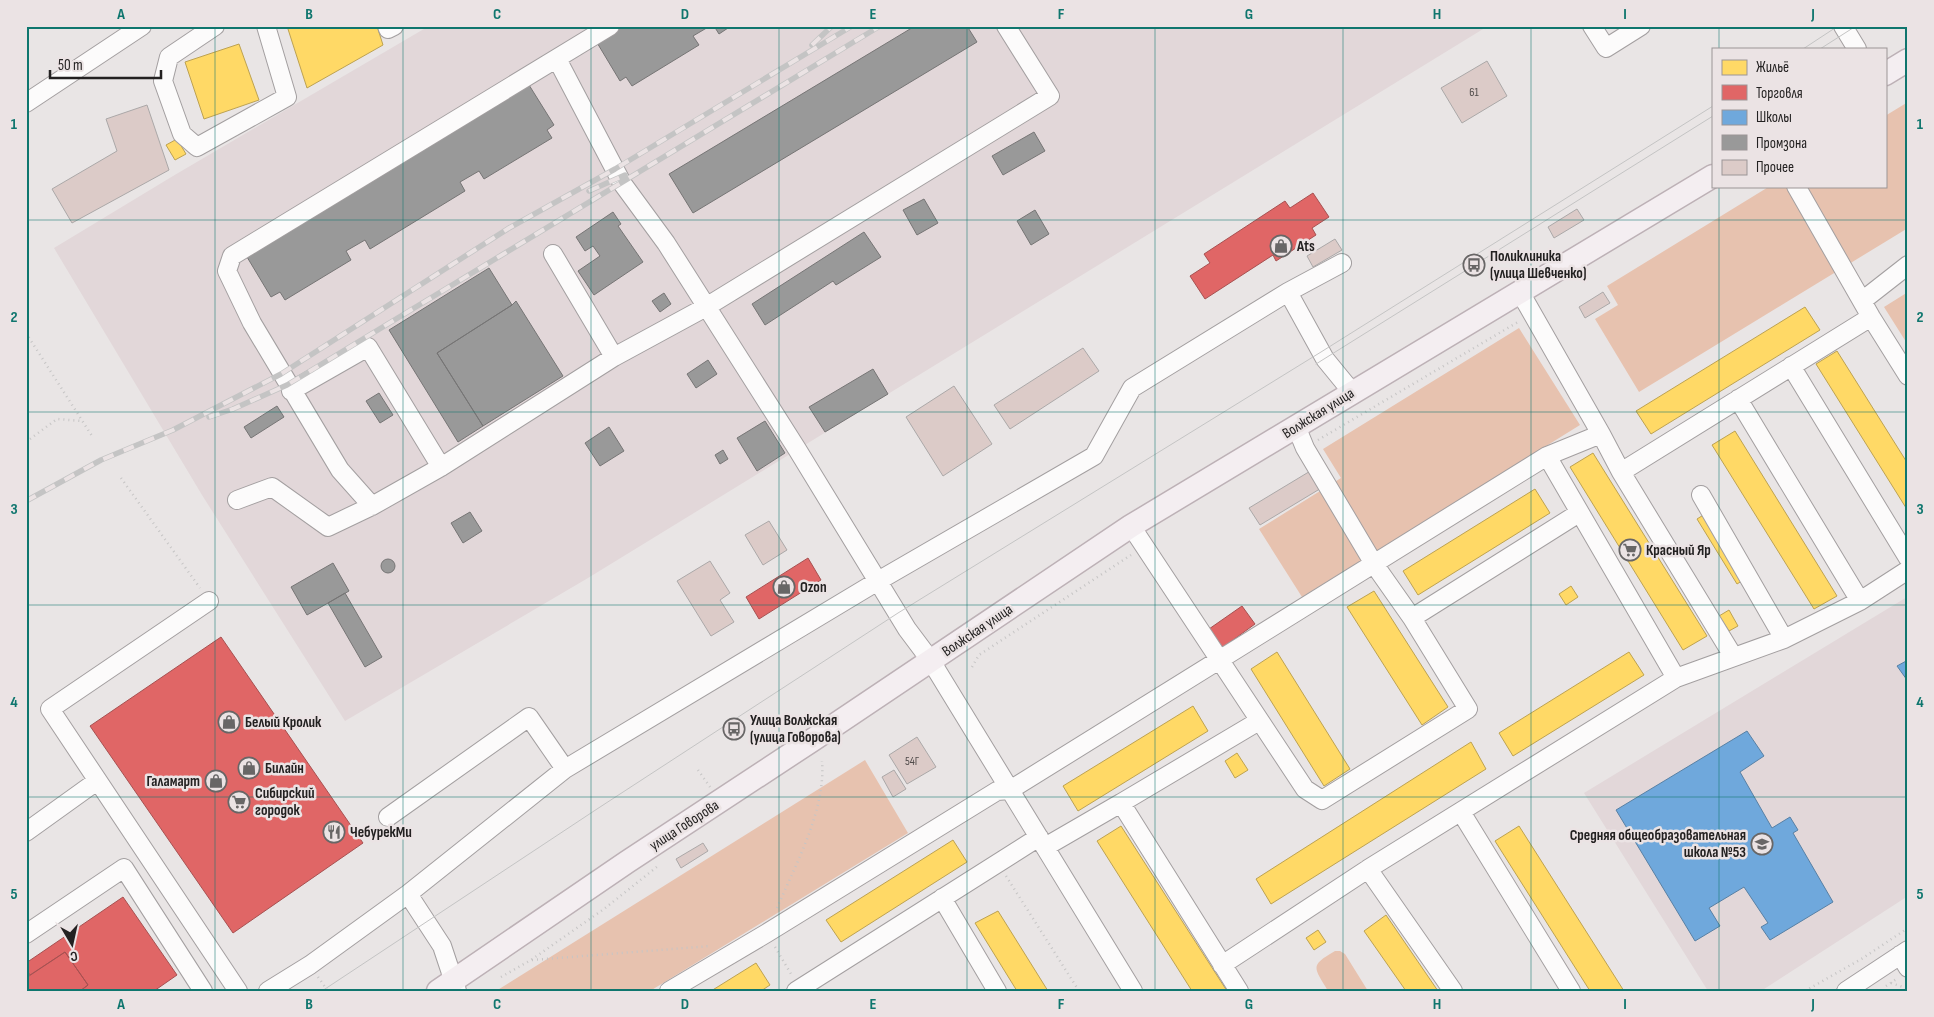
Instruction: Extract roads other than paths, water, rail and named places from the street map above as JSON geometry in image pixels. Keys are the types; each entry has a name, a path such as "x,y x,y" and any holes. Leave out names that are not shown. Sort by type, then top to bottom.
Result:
{"main road":[{"path":"1886,73 1908,60"},
{"name":"Волжская улица","path":"931,661 1131,526 1712,177"},
{"name":"улица Говорова","path":"450,987 634,857 931,661"}],"street":[{"path":"26,103 142,26"},
{"path":"215,26 169,57 163,81 182,134 197,147 287,97 266,26"},
{"path":"387,26 388,29 394,26"},
{"path":"372,506 340,470 252,323 227,270 232,256 610,26"},
{"path":"237,500 272,487 328,527 372,506 441,467 614,357 706,307 1050,96 1006,26"},
{"path":"1592,26 1606,48 1641,26"},
{"path":"1843,26 1856,48"},
{"path":"557,59 622,183 666,243 797,449 907,629 931,661 1132,991"},
{"path":"1797,188 1866,309 1908,376"},
{"path":"553,254 614,357"},
{"path":"268,991 310,966 408,894 565,770 878,581 1094,456 1132,388 1288,292 1342,263"},
{"path":"1621,472 1791,366 1866,309 1908,265"},
{"path":"1288,292 1324,359 1352,392"},
{"path":"1520,292 1621,472 1733,656"},
{"path":"291,391 368,347 441,467"},
{"path":"1791,366 1908,558"},
{"path":"1738,399 1860,601"},
{"path":"1131,526 1305,789 1322,800 1468,709 1412,618 1374,564 1305,448 1296,426"},
{"path":"669,991 997,791 1010,790 1547,456 1601,434"},
{"path":"1547,456 1676,678"},
{"path":"1701,495 1784,639"},
{"path":"1412,618 1579,513"},
{"path":"1222,964 1368,869 1676,678 1784,639 1860,601 1908,570"},
{"path":"209,601 50,708 238,991"},
{"path":"388,816 529,717 565,770"},
{"path":"798,989 998,864 1121,803 1259,721"},
{"path":"26,832 97,781"},
{"path":"1121,803 1239,991"},
{"path":"1461,812 1571,991"},
{"path":"26,934 124,868 203,991"},
{"path":"1368,869 1453,991"},
{"path":"408,894 442,946 450,987"},
{"path":"942,898 996,991"},
{"path":"1846,991 1904,962"}],"tram line":[{"path":"1805,48 1838,26"},
{"path":"1822,48 1856,26"},
{"path":"322,991 898,613 1321,352 1712,107"},
{"path":"1316,364 1712,117"}],"railway":[{"path":"812,45 832,26"},
{"path":"26,501 101,460 173,430 281,374 509,228 615,169 852,26"},
{"path":"209,417 233,409 287,385 880,26"},
{"path":"589,191 625,175"}],"place":[{"name":"Ats","path":"1281,246"},
{"name":"Поликлиника (улица Шевченко)","path":"1474,265"},
{"name":"Красный Яр","path":"1630,550"},
{"name":"Ozon","path":"784,587"},
{"name":"Белый Кролик","path":"229,722"},
{"name":"Улица Волжская (улица Говорова)","path":"734,729"},
{"name":"Билайн","path":"249,768"},
{"name":"Галамарт","path":"216,781"},
{"name":"Сибирский городок","path":"239,802"},
{"name":"ЧебурекМи","path":"334,832"},
{"name":"Средняя общеобразовательная школа №53","path":"1762,844"}]}
